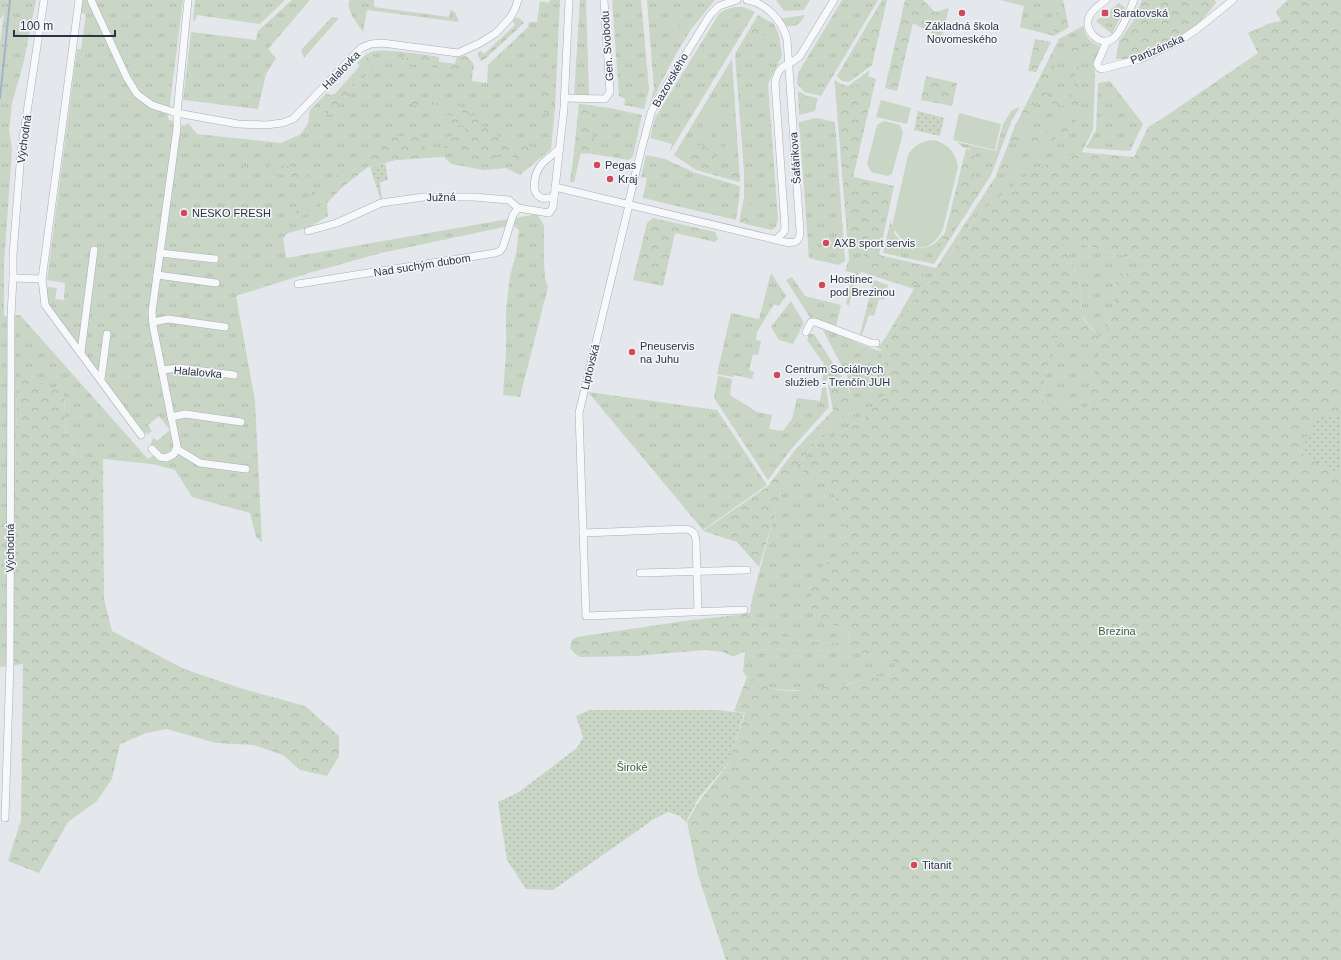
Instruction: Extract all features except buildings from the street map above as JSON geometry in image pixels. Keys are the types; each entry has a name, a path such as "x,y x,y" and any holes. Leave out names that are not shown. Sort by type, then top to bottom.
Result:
{"street":[{"name":"Východná","path":"5,818 10,664 11,324 13,255 21,152 44,0"},
{"path":"78,0 42,279 45,305 141,435"},
{"name":"Halalovka","path":"91,0 127,78 137,94 152,105 176,113 238,124 266,125 282,123 293,119 361,48 371,44 382,43 458,52 480,43 496,33 510,18 518,0"},
{"name":"Halalovka","path":"176,449 177,444 152,312 177,128 176,113 188,0"},
{"path":"569,0 565,98 555,188 775,240"},
{"name":"Gen. Svobodu","path":"565,98 605,98 610,92 604,0"},
{"name":"Bazovského","path":"628,205 651,113 669,80 710,15 719,6 737,0"},
{"path":"751,0 771,12 784,29 787,39 789,63"},
{"name":"Šafárikova","path":"775,240 784,232 785,226 775,83 777,72 783,66 794,62 800,56 834,0"},
{"path":"1106,0 1090,14 1088,19 1091,33 1101,41 1107,41 1116,36 1134,0"},
{"name":"Partizánska","path":"1107,41 1097,64 1099,68 1102,69 1140,59 1181,40 1233,0"},
{"name":"Šafárikova","path":"775,240 792,243 796,242 800,231 789,63"},
{"path":"554,197 547,199 539,196 535,192 534,182 535,175 541,166 560,148"},
{"name":"Južná","path":"308,231 337,223 381,204 424,197 474,197 510,200 518,208 549,213 553,207 555,188"},
{"name":"Liptovská","path":"628,205 578,413 586,616 744,610"},
{"name":"Nad suchým dubom","path":"298,284 495,253 500,251 503,247 513,215 518,208"},
{"path":"81,352 94,250"},
{"path":"160,253 215,259"},
{"path":"157,275 216,283"},
{"path":"13,278 42,279"},
{"path":"153,322 168,319 225,327"},
{"path":"806,332 810,322 815,322 871,343 876,343"},
{"path":"101,379 107,334"},
{"name":"Halalovka","path":"162,370 177,368 234,375"},
{"path":"171,417 185,414 241,422"},
{"path":"152,449 160,457 166,458 172,455 176,449 200,463 246,469"},
{"path":"583,533 690,530 695,535 696,539 698,612"},
{"path":"640,573 747,570"}],"green space":[{"path":"0,0 36,0 23,65 12,103 9,130 12,150 4,264 4,316 20,315 148,459 157,453 151,445 152,440 154,438 157,441 170,430 159,416 148,425 152,431 148,434 144,432 53,311 47,299 46,290 48,287 57,288 55,299 64,300 65,283 47,280 77,49 81,49 86,14 80,13 81,0 183,0 168,119 184,126 188,123 197,134 281,143 301,134 308,123 310,110 327,93 330,95 335,94 360,66 357,63 365,55 371,52 395,51 439,57 439,62 455,64 457,57 466,56 473,63 472,81 487,83 488,65 528,27 529,22 537,22 540,1 549,3 550,0 560,0 555,108 551,149 520,175 506,168 484,170 451,164 444,157 395,160 368,167 342,187 327,203 328,216 308,228 288,233 283,238 286,258 532,215 532,211 535,210 544,226 545,278 548,287 520,397 503,395 506,351 506,310 510,276 516,254 519,230 513,225 381,253 309,273 236,296 255,401 262,543 256,537 250,513 192,497 175,470 152,464 103,459 77,459 66,432 64,394 17,385 12,658 0,660 0,43 4,14 0,19"},
{"path":"195,0 285,0 260,24 197,15 195,21 193,21"},
{"path":"292,0 310,0 268,49 276,58 266,74 258,109 183,100 191,32 256,40 258,31"},
{"path":"350,0 374,0 374,7 449,17 451,9 456,14 459,22 367,10 363,32 350,12"},
{"path":"580,0 586,0 589,96 574,96"},
{"path":"612,0 641,0 649,89 644,109 624,105 625,99 619,96"},
{"path":"647,0 715,0 692,28 676,54 650,104 654,89"},
{"path":"776,0 810,0 804,10 784,11"},
{"path":"842,0 878,0 821,96 804,92 797,83 798,73"},
{"path":"882,0 887,0 872,65 849,82 842,81 837,76"},
{"path":"885,0 874,52 865,57 858,42 882,1"},
{"path":"905,0 923,0 935,12 949,8 942,37 913,23 897,91 885,88"},
{"path":"1000,0 1063,0 1069,27 1054,36 1020,27 1024,6"},
{"path":"1059,0 1068,26 1053,35"},
{"path":"1142,0 1215,0 1216,3 1195,28 1133,59 1116,59 1119,41 1134,20"},
{"name":"Brezina","path":"1288,0 1341,0 1341,960 726,960 698,875 687,822 698,803 728,764 745,713 734,711 747,677 763,685 779,690 794,691 849,684 893,673 895,662 890,659 849,650 809,651 771,649 745,651 735,656 731,656 723,652 705,650 635,656 580,657 570,648 572,640 577,637 750,613 761,630 783,637 801,641 844,643 850,638 848,631 822,620 811,613 812,585 824,564 844,552 846,533 841,510 833,491 824,482 808,478 803,472 836,434 863,420 892,386 880,351 918,293 940,268 980,212 1033,170 1079,152 1134,157 1148,127 1258,53 1248,33 1270,23 1281,21 1276,11","holes":["1063,244 1080,244 1151,263 1150,267 1117,276 1113,305 1104,343 1082,318 1080,289 1071,261","1053,337 1100,344 1087,409 1041,400"]},
{"path":"1119,3 1125,8 1112,34 1096,21"},
{"path":"734,7 743,7 755,12 669,153 672,144 650,138 655,118 719,14"},
{"path":"672,10 682,12 678,34 668,32"},
{"path":"758,15 774,24 779,35 782,56 768,84 778,219 776,226 771,230 739,222 744,198 744,171 735,54"},
{"path":"805,15 797,25 792,26 785,26 779,19"},
{"path":"332,17 339,18 304,58 301,50"},
{"path":"758,17 761,19 764,39 752,41 745,37"},
{"path":"515,18 519,18 524,23 481,61 478,56 478,52 481,51 484,54 515,25 513,21"},
{"path":"1083,26 1088,39 1100,46 1095,70 1093,130 1082,152 1079,152 980,212 940,268 918,293 882,350 877,348 886,337 914,289 862,272 857,275 849,305 846,304 853,273 845,271 849,260 834,83 835,80 848,86 870,70 868,76 876,79 853,177 894,186 879,255 936,268 996,176 1016,124 1059,39"},
{"path":"1035,39 1051,42 1036,72 1028,71"},
{"path":"1069,40 1077,42 1082,55 1078,93 1081,112 1072,128 1038,150 1009,141 1013,131 1039,137 1069,115 1078,59 1056,55"},
{"path":"411,54 439,57 439,62 455,64 457,57 466,56 473,63 474,70 467,71 398,63 394,58 410,58"},
{"path":"369,56 376,59 375,64 369,72 347,90 350,94 329,115 325,115 326,96 335,94"},
{"path":"1051,58 1056,59 1047,96 1066,99 1064,106 1034,101 1029,121 1019,119"},
{"path":"732,59 740,182 696,170 674,155"},
{"path":"552,61 556,66 551,78 551,94 554,98 553,115 546,114 538,102 537,96 547,75 546,62"},
{"path":"926,76 957,83 952,106 921,100"},
{"path":"864,79 875,79 853,177 878,183 889,199 878,256 920,265 924,277 912,287 886,280 863,267 865,248 857,244 849,243 838,88 855,86"},
{"path":"1110,81 1143,124 1130,151 1086,148 1096,130 1098,83"},
{"path":"798,91 807,96 818,98 815,111 799,115"},
{"path":"409,99 477,109 470,114 411,105"},
{"path":"881,100 911,108 907,124 876,117"},
{"path":"579,104 610,108 642,115 633,156 629,160 581,152 574,182 570,182 576,138"},
{"path":"579,104 597,106 590,119 595,146 587,154 574,152"},
{"path":"1020,107 1012,120 991,175 934,264 883,253 891,219 893,231 898,238 910,246 924,248 931,246 942,235 946,236 970,149 962,147 957,142 996,151 1003,124 1012,110"},
{"path":"709,108 720,113 711,137 700,133"},
{"path":"918,111 944,118 940,136 914,130"},
{"path":"959,113 1001,124 995,150 953,140"},
{"path":"475,114 479,125 492,128 499,137 513,144 537,149 526,160 519,161 504,151 485,165 460,154 454,142 446,149 439,140 449,136 463,138 466,134 464,126 446,123 445,115 468,118"},
{"path":"816,118 835,122 845,261 838,265 809,258 799,122"},
{"path":"884,121 900,125 903,133 892,174 888,176 871,172 867,164 877,125"},
{"path":"726,133 735,133 734,156 725,156"},
{"path":"396,136 420,137 430,157 395,160 368,167 366,155"},
{"path":"934,140 943,144 953,153 958,167 943,229 932,243 926,247 919,248 906,243 895,230 890,254 886,253 908,155 919,144"},
{"path":"702,145 713,152 714,165 739,172 739,182 696,169 680,157 691,147"},
{"path":"966,149 976,152 972,172 979,178 980,190 942,251 939,250 946,229"},
{"path":"646,155 665,159 693,172 740,186 736,220 643,198 647,178 641,177"},
{"path":"1002,159 1024,165 1007,174 997,173"},
{"path":"385,163 388,180 380,182 381,201 370,167"},
{"path":"273,164 308,169 307,175 302,180 285,175 228,171 237,166 261,168"},
{"path":"352,167 358,175 342,187 327,203 323,193 339,173"},
{"path":"313,190 321,199 310,214 298,216 294,211 303,211 308,205"},
{"path":"744,203 752,205 749,218 760,221 759,227 740,222"},
{"path":"653,218 715,232 718,239 715,242 675,233 663,286 633,280 647,223"},
{"path":"1062,244 1080,244 1151,263 1150,267 1117,276 1113,305 1104,343 1082,317 1080,288 1071,261"},
{"path":"771,273 786,296 779,306 774,304 757,332 756,340 761,341 758,355 753,354 749,370 754,372 752,379 734,375 733,377 717,374 731,313 759,319"},
{"path":"792,277 805,296 841,305 836,327 811,319 786,280"},
{"path":"874,280 888,285 884,300 879,299 874,316 869,315 862,335 860,334"},
{"path":"791,301 804,323 793,344 779,340 771,327"},
{"path":"823,330 880,351 892,386 863,420 836,434 808,478 824,482 833,491 841,510 846,533 845,552 824,564 822,620 848,631 850,638 845,643 801,641 783,637 761,630 750,613 753,595 777,503 787,480 815,443 838,421 852,412 850,391 844,380 848,378"},
{"path":"809,334 814,334 842,377 822,381 824,364 807,340"},
{"path":"1053,336 1101,344 1087,409 1041,400"},
{"path":"29,376 64,394 66,432 77,459 103,459 104,599 112,631 184,669 243,689 305,706 339,736 339,756 327,776 300,770 283,755 254,745 216,743 167,729 146,733 120,744 112,779 97,801 68,822 39,873 8,861 21,820 23,664 0,667 0,660 12,658 17,384"},
{"path":"718,376 732,379 730,395 757,412 772,415 769,429 783,431 792,419 797,398 820,401 822,388 826,387 829,407 792,448 768,480 714,398"},
{"path":"844,380 853,400 852,412 838,421 815,443 787,480 777,503 759,567 737,542 703,531 768,486 795,450 833,410 828,385"},
{"path":"588,392 717,410 767,485 703,530"},
{"path":"1338,416 1341,418 1341,472 1331,471 1300,452 1316,418"},
{"path":"771,649 809,651 849,650 890,659 895,662 895,668 894,673 837,686 793,690 772,688 755,682 743,672 745,651"},
{"name":"Široké","path":"590,710 717,710 744,713 729,762 698,799 686,822 680,816 668,812 654,819 553,890 526,889 507,860 498,802 519,792 577,748 583,737 576,716"}],"waterway":[{"path":"0,98 10,0"}],"place":[{"name":"Základná škola Novomeského","path":"962,13"},
{"name":"Saratovská","path":"1105,13"},
{"name":"Pegas","path":"597,165"},
{"name":"Kraj","path":"610,179"},
{"name":"NESKO FRESH","path":"184,213"},
{"name":"AXB sport servis","path":"826,243"},
{"name":"Hostinec pod Brezinou","path":"822,285"},
{"name":"Pneuservis na Juhu","path":"632,352"},
{"name":"Centrum Sociálnych služieb - Trenčín JUH","path":"777,375"},
{"name":"Titanit","path":"914,865"}]}
